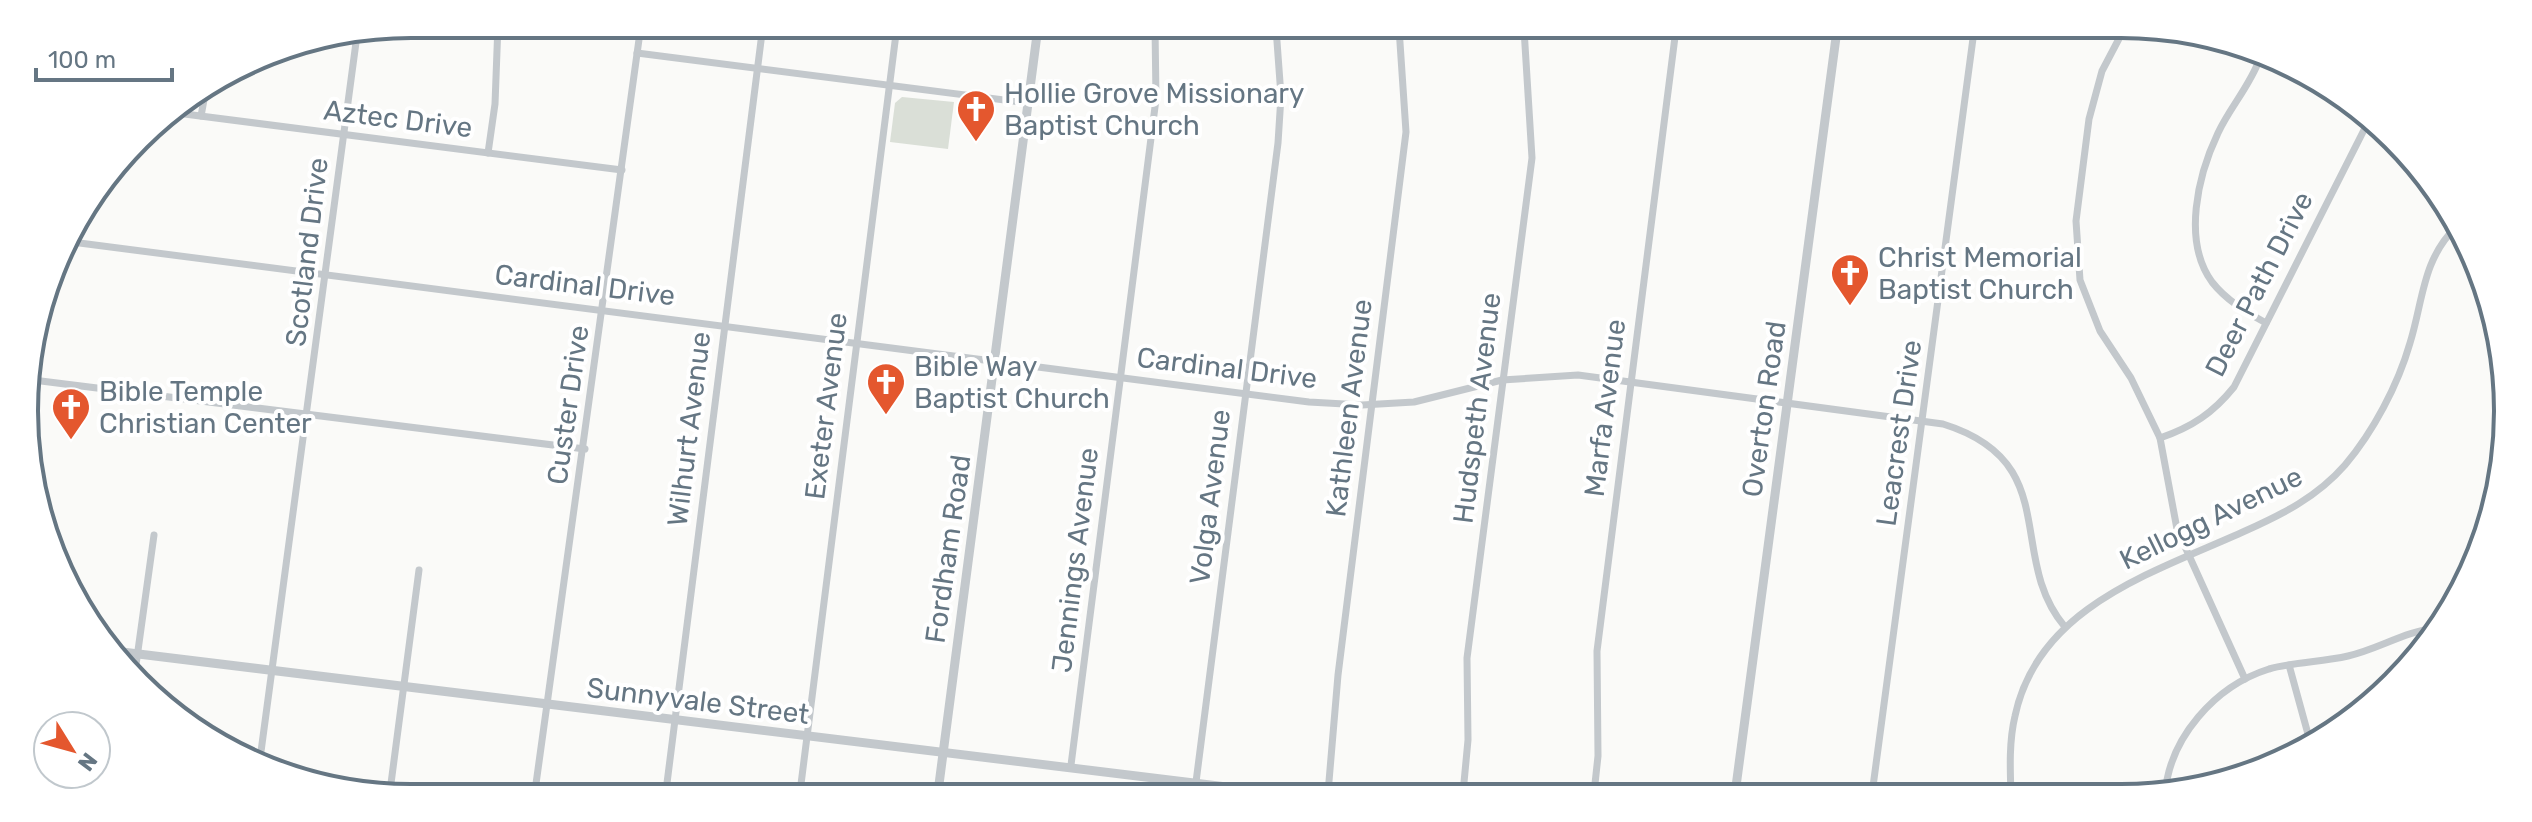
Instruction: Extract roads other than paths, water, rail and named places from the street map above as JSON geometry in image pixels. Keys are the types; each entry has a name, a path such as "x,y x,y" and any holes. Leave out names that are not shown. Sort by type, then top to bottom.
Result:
{"street":[{"path":"488,153 495,104 497,38"},
{"name":"Custer Drive","path":"536,784 585,449 639,38"},
{"name":"Wilhurt Avenue","path":"667,784 762,38"},
{"name":"Exeter Avenue","path":"801,784 896,38"},
{"name":"Fordham Road","path":"939,784 1037,38"},
{"name":"Jennings Avenue","path":"1071,765 1156,99 1155,38"},
{"name":"Volga Avenue","path":"1196,782 1280,119 1276,38"},
{"name":"Kathleen Avenue","path":"1329,784 1338,675 1406,132 1400,38"},
{"name":"Hudspeth Avenue","path":"1464,784 1468,749 1467,658 1532,158 1525,38"},
{"name":"Marfa Avenue","path":"1595,784 1598,756 1597,651 1675,38"},
{"name":"Overton Road","path":"1736,784 1836,38"},
{"name":"Leacrest Drive","path":"1873,784 1973,38"},
{"path":"2119,38 2093,97 2075,246 2088,305 2131,378 2160,438 2172,514 2245,679"},
{"name":"Scotland Drive","path":"261,753 356,42"},
{"path":"637,53 1028,103"},
{"path":"2257,64 2211,148 2199,191 2196,229 2203,267 2211,282 2226,298 2266,323"},
{"path":"201,116 204,101"},
{"name":"Aztec Drive","path":"185,114 622,170"},
{"name":"Deer Path Drive","path":"2160,438 2190,427 2217,407 2234,387 2365,129"},
{"name":"Kellogg Avenue","path":"2011,784 2011,739 2021,696 2046,648 2065,627 2097,600 2292,509 2314,495 2355,453 2401,367 2411,342 2422,284 2434,257 2450,235"},
{"name":"Cardinal Drive","path":"78,243 1309,402 1372,404 1436,398 1502,380 1567,375 1923,421 1967,431 2001,457 2014,474 2025,495 2045,599 2065,627"},
{"path":"39,381 585,449"},
{"path":"136,663 154,535"},
{"path":"391,783 419,570"},
{"path":"2168,781 2174,750 2186,733 2225,692 2245,679 2289,665 2349,656 2422,631"},
{"name":"Sunnyvale Street","path":"127,652 1211,784"},
{"path":"2289,665 2308,734"}],"place":[{"name":"Hollie Grove Missionary Baptist Church","path":"976,143"},
{"name":"Christ Memorial Baptist Church","path":"1850,307"},
{"name":"Bible Way Baptist Church","path":"886,416"},
{"name":"Bible Temple Christian Center","path":"71,441"}]}
